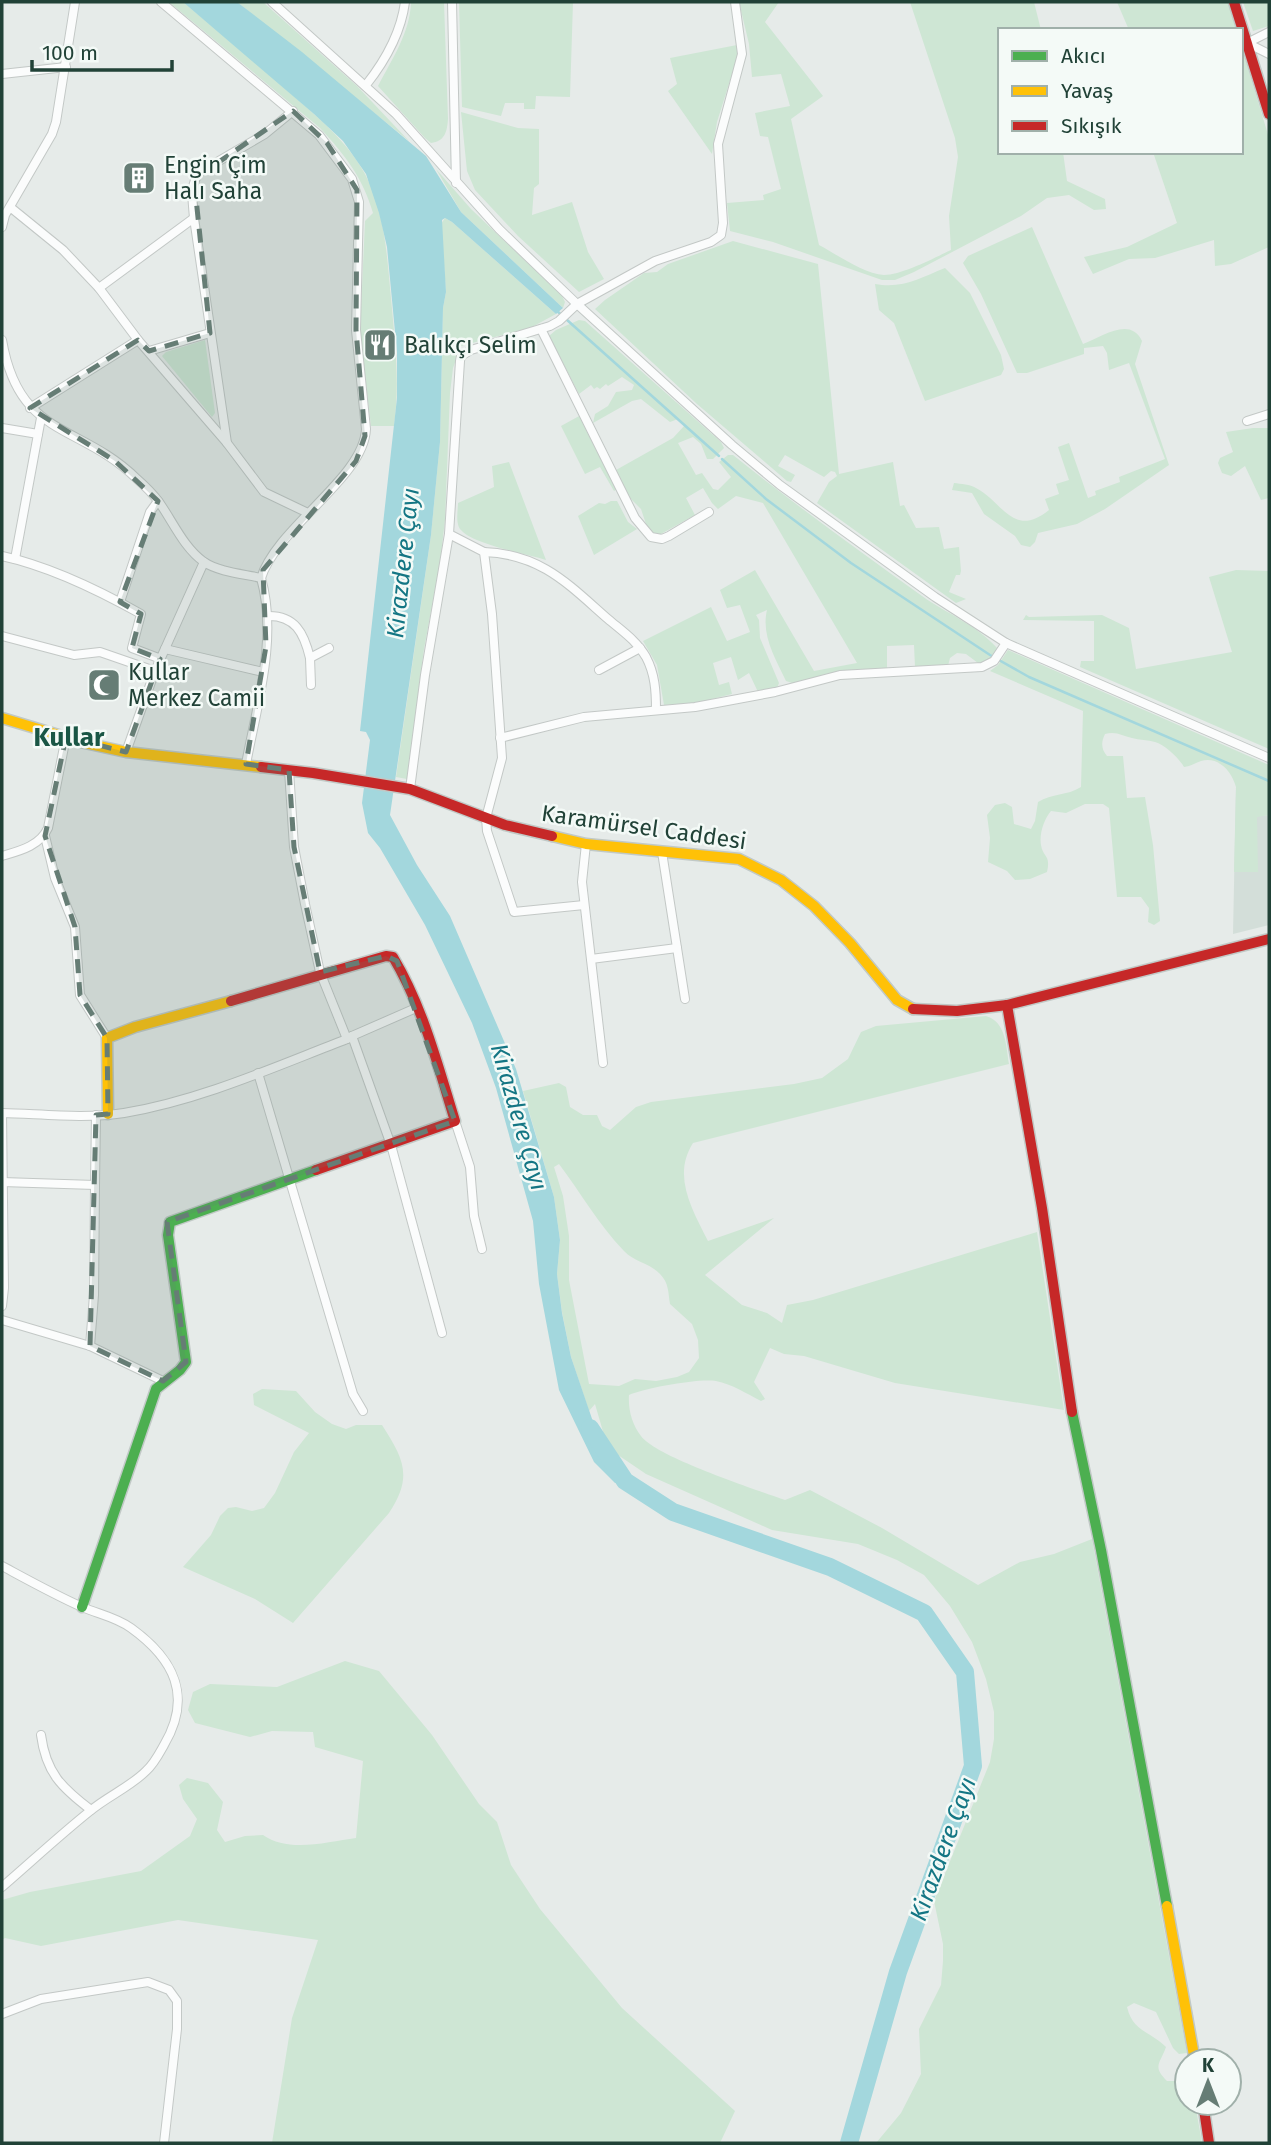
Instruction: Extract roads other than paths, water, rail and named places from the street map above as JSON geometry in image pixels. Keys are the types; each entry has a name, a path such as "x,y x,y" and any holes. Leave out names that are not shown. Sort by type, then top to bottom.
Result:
{"street":[{"path":"2,227 10,207 52,134 60,107 75,2"},
{"path":"161,2 323,138 352,179 359,202 356,330 365,436 356,461 272,557 261,578 267,616 262,672 246,764"},
{"path":"272,2 366,85 428,148 456,183 574,307 780,485 935,597 1006,643 1269,758"},
{"path":"366,85 392,46 405,2"},
{"path":"452,2 456,183"},
{"path":"410,789 425,675 449,534 461,356 471,350 559,321 574,307 655,261 711,242 721,234 723,223 718,144 743,54 735,2"},
{"path":"1234,2 1242,28"},
{"path":"1243,30 1269,114"},
{"path":"1247,43 1269,32"},
{"path":"1247,43 1269,54"},
{"path":"2,74 65,67"},
{"path":"227,443 194,218 193,194 197,175 265,134 293,111"},
{"path":"10,207 63,250 99,288 138,340 227,443 256,484 264,492 308,513"},
{"path":"99,288 194,218"},
{"path":"541,329 635,518 651,537 662,539 669,536 709,512"},
{"path":"149,351 210,332"},
{"path":"30,408 138,340"},
{"path":"2,345 11,378 20,396 41,418 115,461 135,477 158,501 176,530 204,562 261,578"},
{"path":"1247,421 1269,414"},
{"path":"15,559 41,418"},
{"path":"2,428 38,434"},
{"path":"120,602 150,512 158,501"},
{"path":"449,534 484,552 506,553 551,570 640,648 653,673 656,710"},
{"path":"484,552 492,614 501,765 486,818 490,841 514,912 584,905"},
{"path":"2,556 120,602 141,614 132,648 161,659"},
{"path":"126,752 155,671 204,562"},
{"path":"267,616 284,617 296,625 307,643 311,685"},
{"path":"2,636 74,655 100,652 155,671"},
{"path":"500,738 584,717 695,707 775,692 840,675 973,668 995,662 1006,643"},
{"path":"310,658 330,648"},
{"path":"599,670 640,648"},
{"path":"165,649 262,672"},
{"name":"Karamürsel Caddesi","path":"2,718 126,752 246,764 410,789 524,831 586,844 740,859 780,880 814,906 904,1006 929,1011 1007,1005 1269,939"},
{"path":"66,737 45,836 55,878 73,918 80,995 107,1038 95,1185 94,1295 90,1346"},
{"path":"289,770 294,848 320,972 349,1037 391,1145 442,1333"},
{"path":"2,856 22,850 45,836"},
{"path":"586,844 582,881 603,1063"},
{"path":"662,852 685,999"},
{"path":"591,959 677,948"},
{"path":"107,1038 126,1028 168,1020 320,972 393,957 404,975 430,1041 470,1167 474,1216 482,1249"},
{"path":"1007,1005 1042,1208 1074,1429 1103,1563 1192,2047"},
{"path":"2,1306 2,1113 124,1113 191,1096 258,1073 416,1008"},
{"path":"258,1073 353,1394 363,1411"},
{"path":"82,1607 156,1388 181,1371 186,1362 168,1235 170,1222 455,1122"},
{"path":"2,1182 95,1185"},
{"path":"2,1320 90,1346 163,1381"},
{"path":"2,1566 82,1607 116,1619 147,1640 169,1668 179,1697 175,1724 151,1766 91,1810 2,1887"},
{"path":"41,1735 43,1753 56,1779 72,1796 91,1810"},
{"path":"2,2014 41,1999 148,1982 169,1990 177,2001 177,2029 164,2143"},
{"path":"1205,2117 1209,2143"}],"water":[{"path":"183,2 237,2 302,52 426,156 461,212 563,308 556,314 452,222 445,218 442,220 446,292 443,308 440,442 431,535 390,815 417,865 450,916 516,1069 554,1197 560,1240 557,1274 571,1357 606,1460 625,1481 615,1483 594,1462 559,1390 539,1284 533,1221 496,1088 472,1023 425,925 380,848 368,833 362,803 370,740 366,732 360,731 397,398 397,353 387,247 379,213 366,174 343,141"}],"waterway":[{"path":"557,311 719,456"},
{"path":"722,459 766,499 851,563 990,655 1029,677 1269,781"},
{"name":"Kirazdere Çayı","path":"590,1428 625,1481 673,1512 830,1567 924,1613 965,1672 973,1766 898,1972 849,2143"}],"place":[{"name":"Engin Çim Halı Saha","path":"139,178"},
{"name":"Balıkçı Selim","path":"380,345"},
{"name":"Kullar Merkez Camii","path":"104,685"}],"district":[{"name":"Kullar","path":"69,737"}]}
